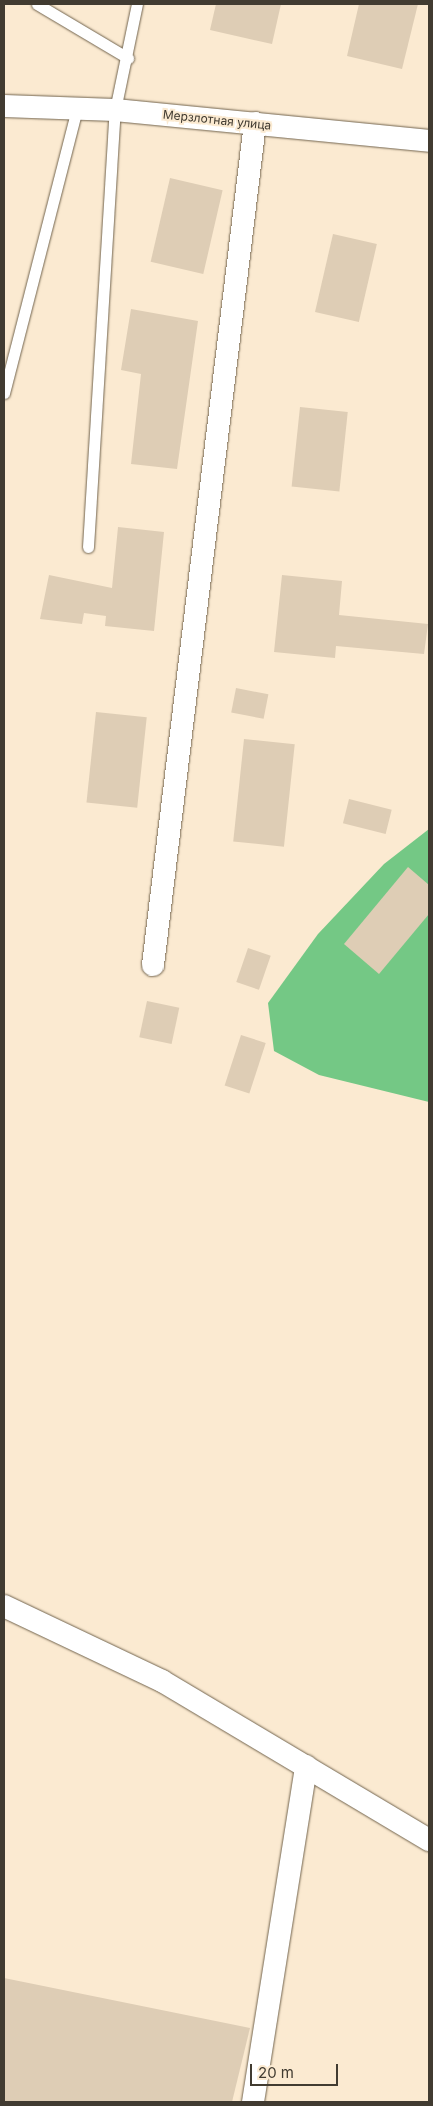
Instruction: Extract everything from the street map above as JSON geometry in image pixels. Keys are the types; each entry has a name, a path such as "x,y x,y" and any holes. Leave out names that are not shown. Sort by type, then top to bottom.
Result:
{"street":[{"name":"Мерзлотная улица","path":"4,106 115,110 429,142"},
{"path":"153,964 255,123"},
{"path":"4,1606 162,1681 429,1840"},
{"path":"253,2102 306,1766"}],"lane":[{"path":"37,4 128,58"},
{"path":"88,547 115,110 128,58 137,4"},
{"path":"4,393 77,109"}],"green space":[{"path":"429,829 429,1102 319,1075 274,1051 268,1003 318,934 384,864"}],"building":[{"path":"216,4 281,4 272,44 210,30"},
{"path":"359,4 418,4 402,69 347,56"},
{"path":"170,178 223,190 203,274 151,262"},
{"path":"333,234 377,244 359,322 315,312"},
{"path":"131,309 198,321 177,469 131,464 141,374 121,370"},
{"path":"300,407 348,412 339,492 292,487"},
{"path":"118,527 164,532 154,631 105,626 106,616 84,613 82,624 40,619 49,575 112,588"},
{"path":"282,575 342,581 339,615 428,624 424,654 336,646 335,658 274,652"},
{"path":"236,688 268,694 264,719 231,713"},
{"path":"96,712 147,717 137,808 86,803"},
{"path":"244,739 295,744 284,847 233,841"},
{"path":"349,799 392,810 386,834 343,823"},
{"path":"408,867 429,885 429,914 379,974 344,944"},
{"path":"248,948 271,956 259,990 236,982"},
{"path":"147,1001 179,1008 172,1044 139,1037"},
{"path":"241,1035 266,1043 249,1093 225,1085"},
{"path":"4,1978 250,2028 232,2102 4,2102"}]}
